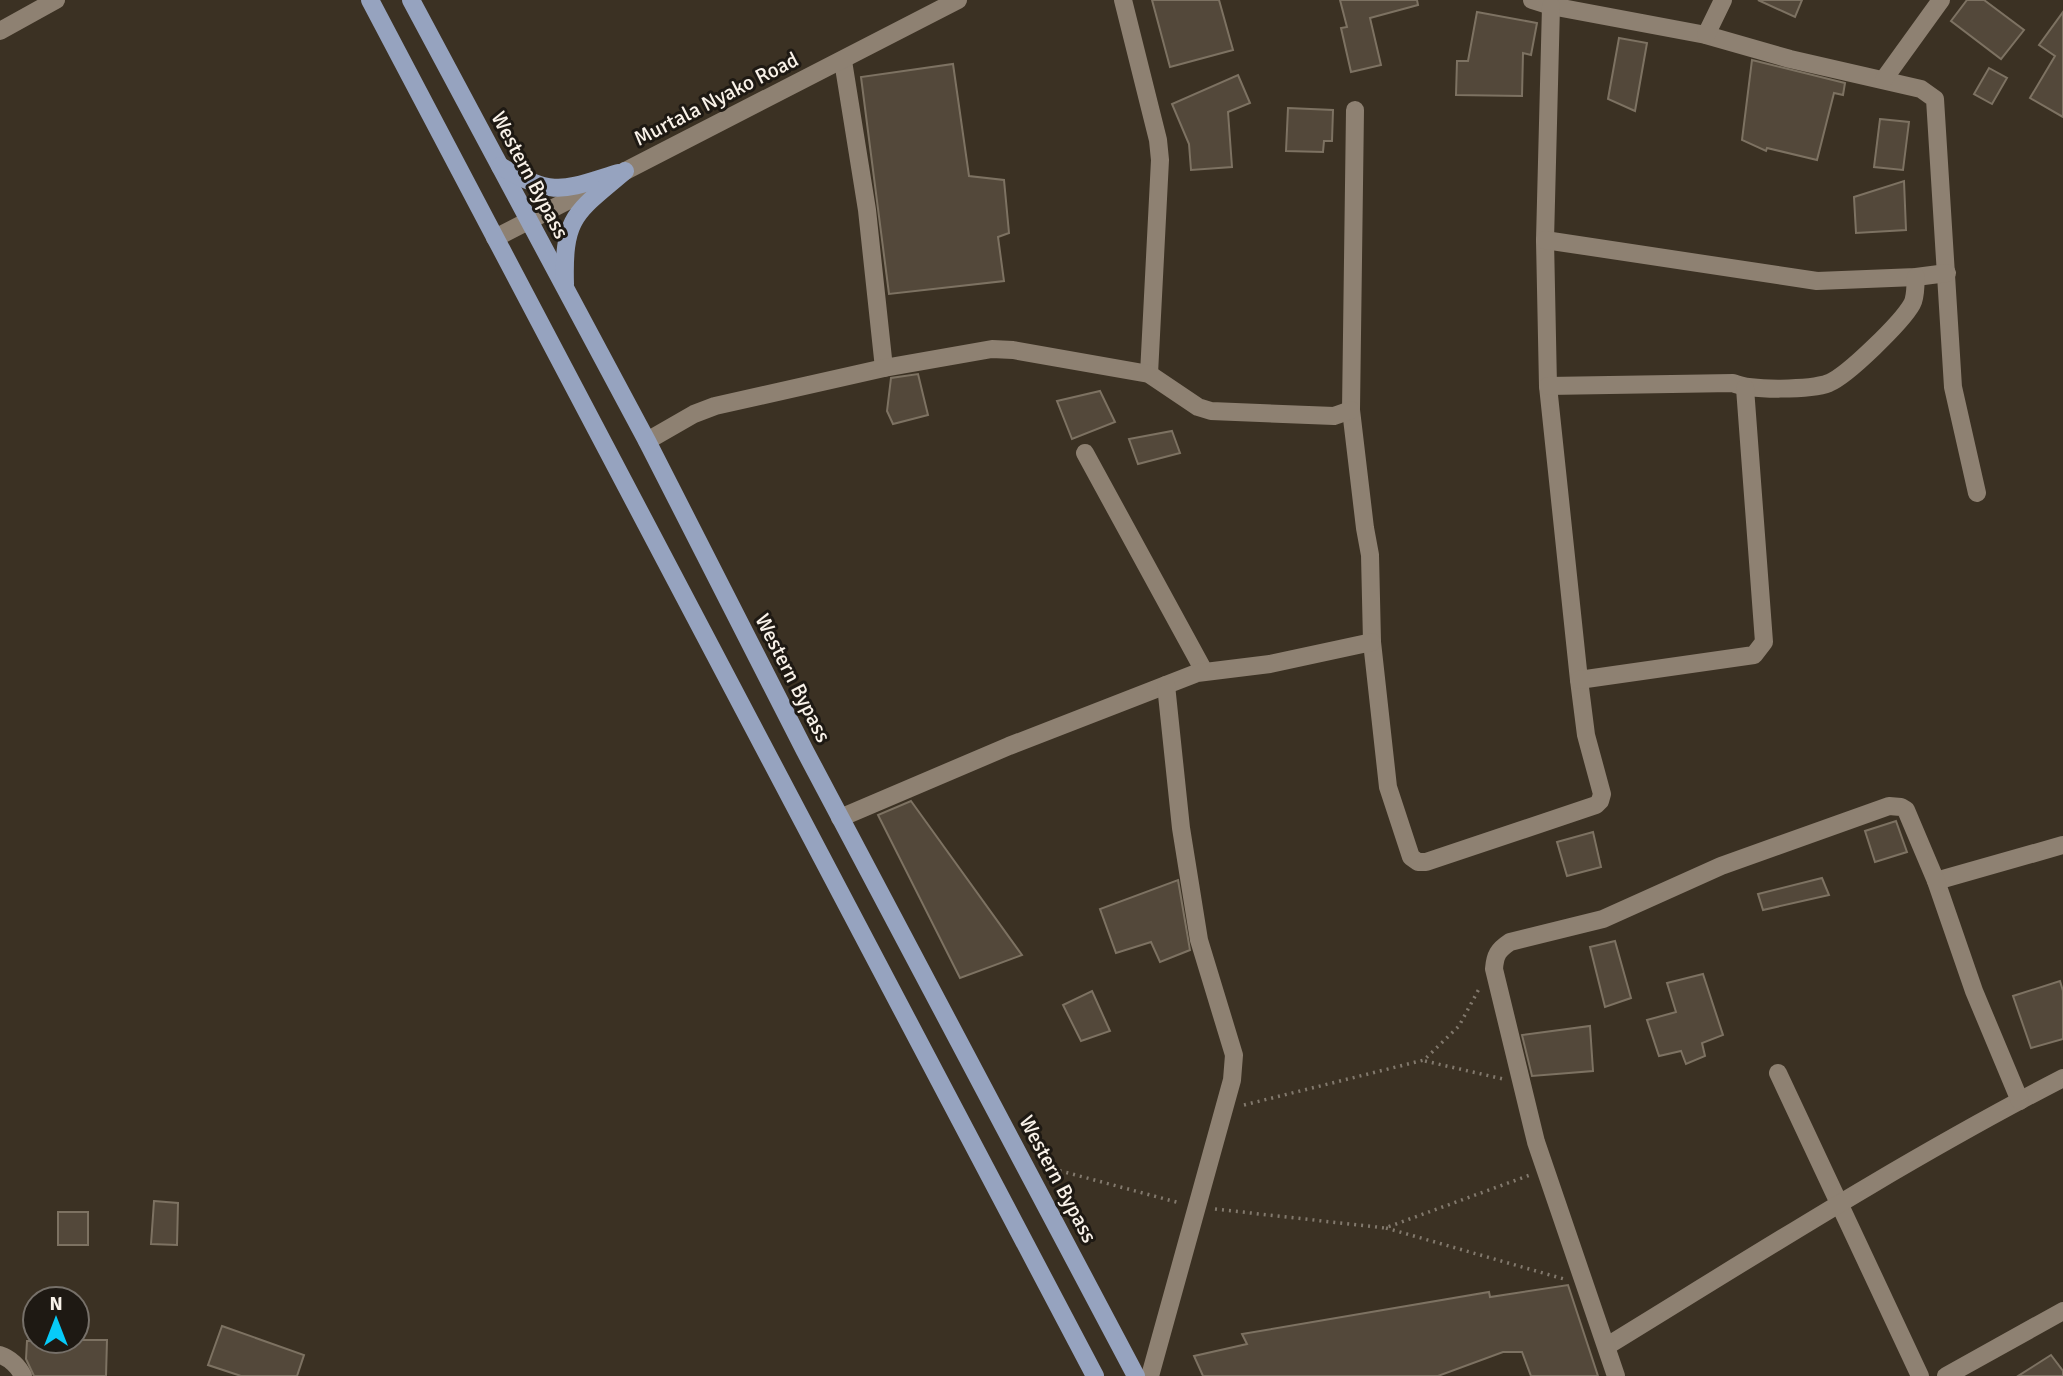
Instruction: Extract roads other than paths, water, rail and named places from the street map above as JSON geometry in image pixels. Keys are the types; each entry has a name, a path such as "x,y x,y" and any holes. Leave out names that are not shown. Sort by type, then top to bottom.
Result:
{"main road":[{"path":"370,0 1095,1376"},
{"name":"Western Bypass","path":"411,0 648,441 840,818 1136,1376"},
{"path":"499,165 531,184 560,190 625,171"},
{"path":"565,289 565,243 575,217 625,171"}],"street":[{"path":"0,31 56,0"},
{"name":"Murtala Nyako Road","path":"495,238 958,0"},
{"path":"1123,0 1158,140 1160,160 1149,374"},
{"path":"1532,0 1550,6 1706,35 1790,59 1922,89 1935,99 1953,387 1977,493"},
{"path":"1706,35 1723,0"},
{"path":"1884,79 1941,0"},
{"path":"1355,110 1350,410 1370,555 1372,642 1378,714 1388,787 1411,857 1418,862 1426,862 1596,805 1602,794 1586,734 1548,386 1545,240 1550,6"},
{"path":"843,61 867,210 884,368"},
{"path":"1545,240 1817,281 1916,277 1947,272"},
{"path":"1548,386 1733,383 1745,388 1819,386 1852,370 1911,306 1916,277"},
{"path":"648,441 694,414 715,406 884,368 1003,349 1149,374 1198,407 1211,411 1334,416 1350,410"},
{"path":"1579,680 1754,655 1764,642 1745,388"},
{"path":"1085,453 1204,671"},
{"path":"840,818 1009,746 1204,671 1270,664 1372,642"},
{"path":"1150,1376 1232,1080 1234,1055 1199,940 1181,828 1166,685"},
{"path":"1616,1376 1535,1142 1494,969 1495,957 1500,949 1510,942 1603,919 1721,866 1889,806 1901,807 1906,810 1936,881 1974,991 2020,1101"},
{"path":"1936,881 2063,845"},
{"path":"1778,1073 1920,1376"},
{"path":"1607,1346 1840,1204 2063,1078"},
{"path":"1946,1376 2063,1311"},
{"path":"0,1355 19,1368 23,1376"}]}
